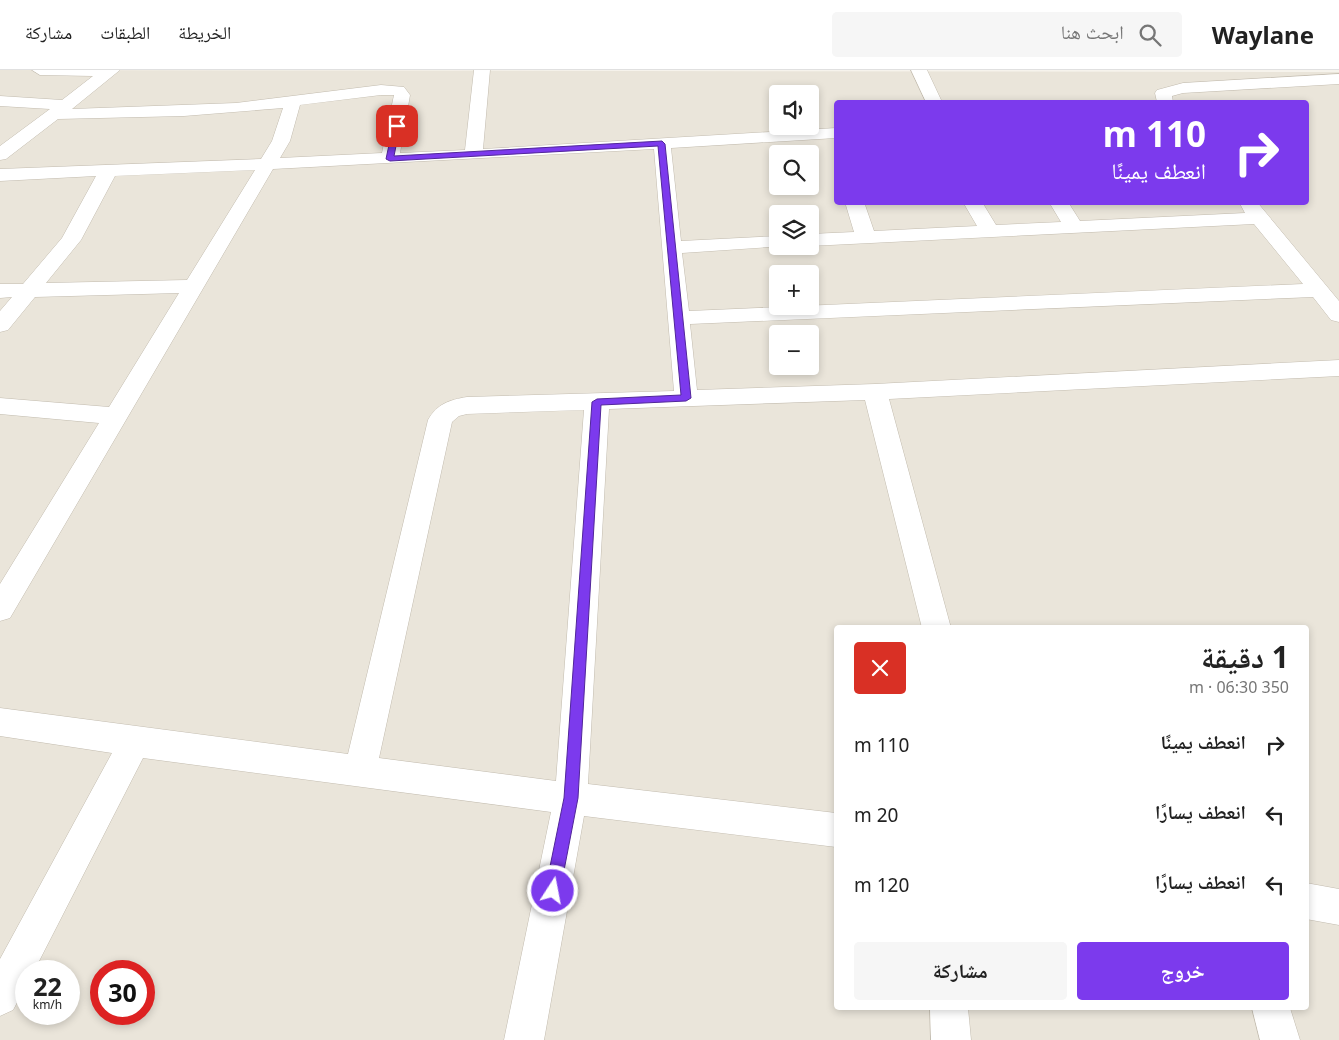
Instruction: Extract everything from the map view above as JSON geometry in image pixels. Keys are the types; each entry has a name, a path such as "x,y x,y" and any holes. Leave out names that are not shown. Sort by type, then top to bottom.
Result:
{"street":[{"path":"40,70 110,71"},
{"path":"473,155 482,70"},
{"path":"919,70 933,100"},
{"path":"0,155 110,71"},
{"path":"1165,100 1163,93 1183,88 1339,79"},
{"path":"0,101 59,110 191,110 293,102 338,94 400,91 402,95 400,110 390,159"},
{"path":"0,609 281,141 293,102"},
{"path":"0,175 473,155 833,133"},
{"path":"662,144 686,398"},
{"path":"0,325 71,240 108,171"},
{"path":"855,205 866,237"},
{"path":"974,205 990,232"},
{"path":"1060,205 1074,227"},
{"path":"1250,205 1339,315"},
{"path":"819,240 1260,218"},
{"path":"672,247 769,242"},
{"path":"0,291 193,286"},
{"path":"679,318 1319,290"},
{"path":"360,771 425,476 440,420 444,413 451,409 686,398 875,392 1339,368"},
{"path":"875,392 936,625"},
{"path":"524,1040 571,798 597,402"},
{"path":"0,406 115,416"},
{"path":"0,722 135,742 834,830"},
{"path":"0,997 135,742"},
{"path":"1309,901 1339,906"},
{"path":"948,1010 951,1040"},
{"path":"1272,1010 1280,1040"}],"shaded area":[{"path":"0,70 1339,72 1339,1040 0,1040"}],"route":[{"path":"397,126 390,159 662,144 686,398 597,402 571,798 553,891"}]}
